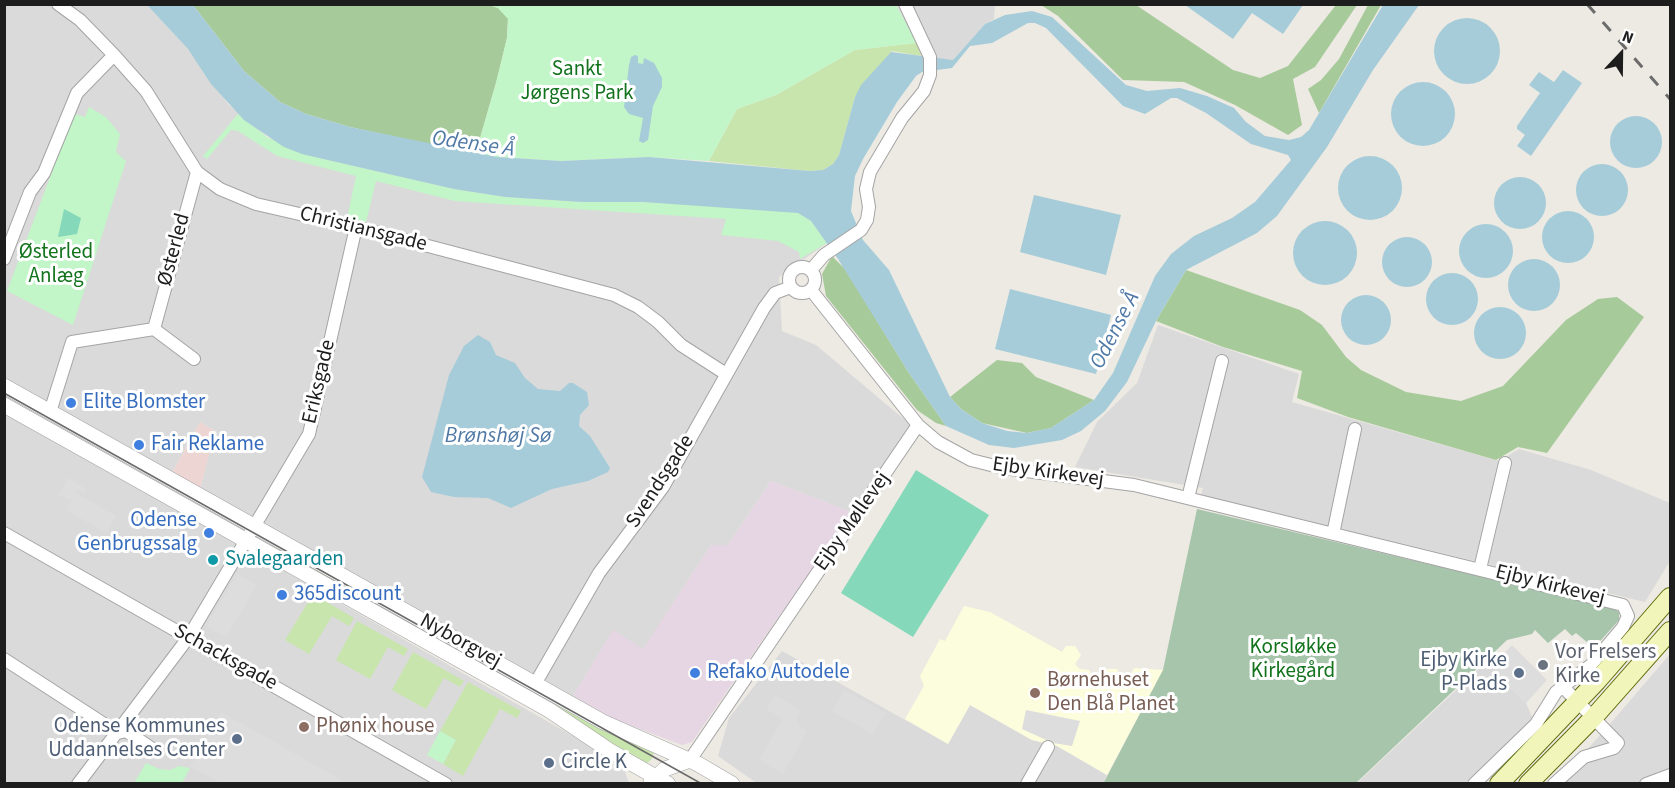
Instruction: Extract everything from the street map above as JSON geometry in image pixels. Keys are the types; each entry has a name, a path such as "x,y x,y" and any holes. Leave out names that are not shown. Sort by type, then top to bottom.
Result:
{"main road":[{"path":"1498,783 1578,702 1671,597"},
{"path":"1528,783 1594,717 1671,631"}],"street":[{"name":"Christiansgade","path":"58,4 80,20 146,91 197,172 220,189 256,204 356,227 614,295 638,307 658,322 681,345 726,374"},
{"path":"811,270 816,281 811,290 802,294 791,287 790,277 796,269 811,270 830,251 861,230 867,220 869,207 866,189 870,172 902,118 924,91 930,75 930,57 905,4"},
{"path":"4,259 30,192 44,173 76,93 114,55"},
{"name":"Østerled","path":"154,328 197,172"},
{"name":"Eriksgade","path":"78,783 188,638 309,434 356,227"},
{"name":"Svendsgade","path":"535,684 599,573 663,487 770,299 782,289 791,287"},
{"path":"811,290 918,425"},
{"path":"50,412 72,342 154,328 194,359"},
{"path":"1188,498 1222,361"},
{"name":"Nyborgvej","path":"4,386 621,732 690,760 732,783"},
{"name":"Nyborgvej","path":"4,405 549,710 661,782"},
{"name":"Ejby Kirkevej","path":"918,425 938,442 971,460 1003,468 1134,485 1619,603 1628,616 1623,627 1591,665 1562,686"},
{"name":"Ejby Møllevej","path":"690,760 918,425"},
{"path":"1333,534 1355,429"},
{"name":"Ejby Kirkevej","path":"1480,569 1505,463"},
{"name":"Schacksgade","path":"4,533 446,783"},
{"path":"4,659 118,733 126,731 154,750"},
{"path":"1474,783 1536,724 1562,686 1617,740 1617,746 1584,757 1554,783"},
{"path":"1027,783 1048,747"},
{"path":"661,782 690,760"},
{"path":"1647,782 1671,775"}],"shaded area":[{"path":"5,5 147,5 188,49 228,104 268,138 698,206 827,243 779,277 782,331 816,345 912,426 851,512 771,481 728,545 711,545 643,650 613,631 573,696 200,489 215,431 200,422 172,473 5,379"},
{"path":"897,5 995,5 994,19 985,24 953,60 942,60 921,56"},
{"path":"1158,325 1299,374 1292,402 1499,461 1519,449 1591,470 1670,503 1670,561 1645,602 1201,495 1203,488 1075,467 1097,422 1137,383"},
{"path":"4,411 622,764 629,783 5,783"},
{"path":"200,422 215,431 200,489 172,473"},
{"path":"68,478 86,489 84,494 78,490 76,493 116,516 107,533 66,510 71,501 58,495"},
{"path":"771,481 851,512 692,742 682,745 616,720 573,696 613,630 643,649 711,545 728,545"},
{"path":"237,574 257,585 226,637 206,626"},
{"name":"Børnehuset Den Blå Planet","path":"964,606 990,612 1062,652 1066,646 1075,646 1081,655 1075,664 1080,669 1089,670 1093,677 1103,677 1107,669 1117,669 1120,676 1130,677 1134,668 1163,670 1107,775 1057,746 1032,740 970,705 948,744 905,719 924,686 920,676 940,639 945,641"},
{"name":"Ejby Kirke P-Plads","path":"1512,645 1547,680 1526,703 1491,667"},
{"path":"782,651 948,744 970,705 1032,740 1057,746 1107,775 1103,784 758,784 718,756 729,718"},
{"path":"1670,654 1670,783 1557,784 1616,717"},
{"path":"1486,662 1526,703 1533,719 1465,783 1356,784"},
{"path":"844,690 886,713 873,734 832,711"},
{"path":"774,695 801,711 797,718 800,727 807,731 783,774 759,760 783,719 766,709"},
{"path":"1026,710 1080,721 1072,746 1053,743 1022,729"},
{"name":"Odense Kommunes Uddannelses Center","path":"221,712 347,783 221,783 190,767"}],"green space":[{"path":"489,4 498,8 508,18 507,38 496,83 480,138 452,149 350,127 306,114 280,102 244,71 193,5"},
{"name":"Sankt Jørgens Park","path":"489,5 896,5 917,43 855,50 776,95 737,109 709,161 649,157 561,161 497,157 452,149 480,138 496,83 507,38 508,19 498,8"},
{"path":"1041,5 1136,5 1233,70 1260,78 1288,66 1336,5 1357,5 1315,67 1293,79 1302,125 1288,135 1235,105 1184,82 1123,80 1058,16"},
{"path":"1368,5 1381,5 1319,113 1308,89 1321,80 1339,59"},
{"path":"917,43 921,56 892,51 855,97 839,155 833,164 823,170 810,171 709,161 737,109 776,95 855,50"},
{"name":"Østerled Anlæg","path":"89,107 106,117 120,134 116,152 126,161 73,325 7,291 74,114 85,117"},
{"path":"238,114 267,137 302,154 454,189 506,197 583,202 644,202 788,211 798,213 811,221 827,243 800,259 799,252 778,241 721,235 726,219 455,201 376,181 366,222 347,218 356,176 277,156 238,131 231,130 207,159 203,156"},
{"path":"64,209 81,218 77,234 58,237"},
{"path":"832,256 845,269 909,373 946,426 936,423 917,410 826,296 822,274"},
{"path":"1186,270 1300,310 1322,325 1346,357 1361,370 1406,392 1461,401 1503,386 1566,320 1598,299 1617,297 1644,317 1547,453 1518,447 1496,460 1348,417 1297,398 1302,371 1223,347 1156,321"},
{"path":"997,360 1022,363 1036,377 1094,400 1051,428 1027,433 982,423 961,409 950,397"},
{"path":"916,470 989,515 913,637 841,593"},
{"name":"Korsløkke Kirkegård","path":"1197,509 1613,608 1619,612 1619,620 1594,648 1576,633 1572,636 1565,629 1548,643 1535,630 1532,634 1507,640 1356,783 1103,784 1163,670"},
{"path":"273,539 654,753 651,760 647,763 268,549"},
{"path":"313,594 354,618 349,626 332,616 309,654 285,640"},
{"path":"357,621 408,649 404,656 388,647 370,679 336,660"},
{"path":"413,652 464,681 460,687 444,678 426,709 392,690"},
{"path":"468,682 521,711 517,718 500,709 463,776 443,764 456,740 440,731"},
{"path":"440,731 456,740 443,764 427,755"},
{"path":"146,763 159,769 170,770 179,766 190,768 182,783 134,783"}],"water":[{"path":"147,5 193,5 244,71 280,102 306,114 350,127 497,157 561,161 649,157 810,171 823,170 833,164 839,155 855,97 861,85 891,52 953,60 985,24 1005,15 1032,11 1052,17 1126,85 1147,91 1180,88 1207,96 1234,108 1246,122 1265,136 1289,140 1301,137 1309,130 1383,5 1419,5 1373,70 1327,147 1277,216 1257,233 1186,270 1156,321 1127,382 1105,411 1081,431 1062,440 1014,448 989,445 946,426 909,373 838,259 811,221 798,213 644,202 583,202 506,197 454,189 302,154 284,147 244,120 211,84 188,49","holes":["1028,23 1035,23 1046,28 1123,106 1145,114 1171,98 1177,98 1206,113 1251,144 1288,155 1291,160 1255,202 1232,218 1194,236 1171,254 1155,276 1113,373 1094,400 1051,428 1027,433 1007,431 982,423 961,409 950,397 889,270 863,240 851,211 855,176 863,159 897,102 916,76 922,72 952,68 970,46 992,43"]},
{"path":"1185,5 1303,5 1283,34 1252,13 1233,39"},
{"path":"1467,18 1479,21 1490,28 1497,39 1500,51 1497,63 1490,74 1479,81 1467,84 1455,81 1444,74 1437,63 1434,51 1437,39 1444,28 1455,21"},
{"path":"638,56 638,63 643,64 644,58 654,63 662,78 662,87 653,106 648,140 643,143 639,141 643,118 629,114 624,107 629,65 631,57"},
{"path":"1563,70 1582,83 1531,156 1517,146 1525,135 1517,129 1517,126 1540,93 1529,85 1539,72 1554,82"},
{"path":"1417,82 1429,82 1446,91 1453,102 1455,114 1453,126 1446,137 1429,146 1417,146 1405,141 1396,132 1391,120 1391,108 1396,96 1405,87"},
{"path":"1631,116 1641,116 1655,123 1662,142 1655,161 1641,168 1631,168 1621,164 1614,157 1610,147 1610,137 1614,127 1621,120"},
{"path":"1370,156 1388,162 1396,170 1402,188 1396,206 1388,214 1370,220 1352,214 1344,206 1338,188 1344,170 1352,162"},
{"path":"1597,164 1607,164 1621,171 1628,190 1621,209 1607,216 1597,216 1587,212 1580,205 1576,195 1576,185 1580,175 1587,168"},
{"path":"1515,177 1525,177 1539,184 1546,203 1539,222 1525,229 1515,229 1505,225 1498,218 1494,208 1494,198 1498,188 1505,181"},
{"path":"1034,195 1121,215 1106,275 1020,252"},
{"path":"1563,211 1573,211 1587,218 1594,237 1587,256 1573,263 1563,263 1553,259 1546,252 1542,242 1542,232 1546,222 1553,215"},
{"path":"1319,221 1331,221 1348,230 1355,241 1357,253 1355,265 1348,276 1331,285 1319,285 1307,280 1298,271 1293,259 1293,247 1298,235 1307,226"},
{"path":"1486,224 1496,226 1505,232 1511,241 1513,251 1511,261 1505,270 1496,276 1486,278 1476,276 1467,270 1461,261 1459,251 1461,241 1467,232 1476,226"},
{"path":"1402,237 1412,237 1425,244 1432,257 1432,267 1425,280 1412,287 1402,287 1393,283 1386,276 1382,267 1382,257 1386,248 1393,241"},
{"path":"1529,259 1539,259 1553,266 1560,285 1553,304 1539,311 1529,311 1519,307 1512,300 1508,290 1508,280 1512,270 1519,263"},
{"path":"1447,273 1457,273 1471,280 1478,299 1471,318 1457,325 1447,325 1437,321 1430,314 1426,304 1426,294 1430,284 1437,277"},
{"path":"1010,289 1111,315 1096,374 995,349"},
{"path":"1366,295 1375,297 1386,306 1391,320 1389,329 1380,340 1366,345 1357,343 1346,334 1341,320 1343,311 1352,300"},
{"path":"1495,307 1505,307 1519,314 1526,333 1519,352 1505,359 1495,359 1485,355 1478,348 1474,338 1474,328 1478,318 1485,311"},
{"name":"Brønshøj Sø","path":"478,335 490,342 496,355 515,363 525,378 538,389 560,391 569,383 573,383 587,392 589,405 580,415 579,426 590,436 610,468 608,472 588,481 552,489 511,508 488,498 454,497 431,492 422,477 449,375 464,346"}],"tram line":[{"path":"4,393 702,784"}],"railway":[{"path":"1587,4 1670,99"}],"place":[{"name":"Elite Blomster","path":"71,403"},
{"name":"Fair Reklame","path":"139,445"},
{"name":"Odense Genbrugssalg","path":"209,533"},
{"name":"Svalegaarden","path":"213,560"},
{"name":"365discount","path":"282,595"},
{"name":"Vor Frelsers Kirke","path":"1543,665"},
{"name":"Refako Autodele","path":"695,673"},
{"name":"Ejby Kirke P-Plads","path":"1519,673"},
{"name":"Børnehuset Den Blå Planet","path":"1035,693"},
{"name":"Phønix house","path":"304,727"},
{"name":"Odense Kommunes Uddannelses Center","path":"237,739"},
{"name":"Circle K","path":"549,763"}],"water label":[{"name":"Odense Å","path":"473,145"},
{"name":"Odense Å","path":"1116,331"}]}
